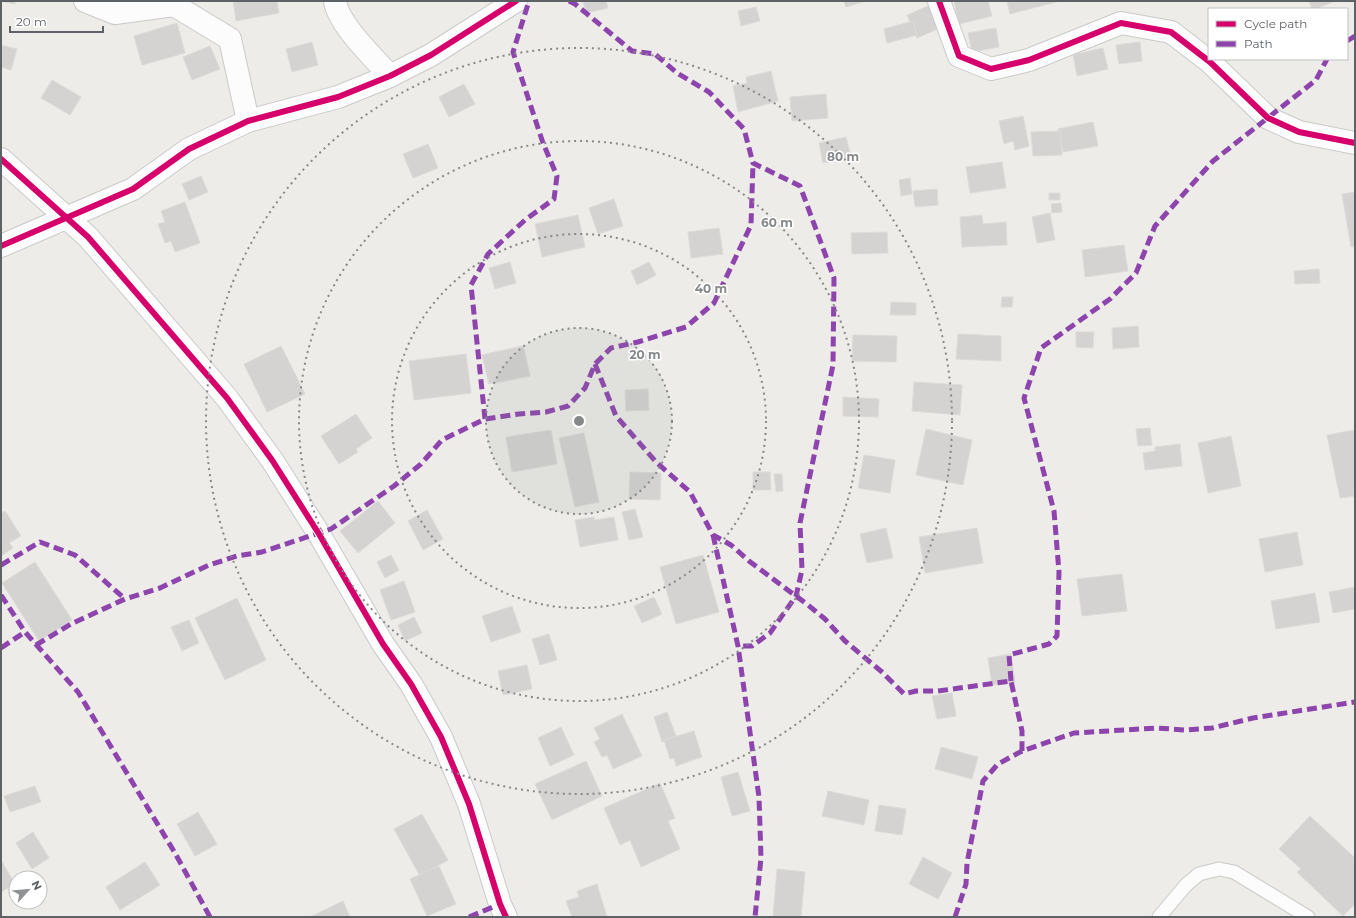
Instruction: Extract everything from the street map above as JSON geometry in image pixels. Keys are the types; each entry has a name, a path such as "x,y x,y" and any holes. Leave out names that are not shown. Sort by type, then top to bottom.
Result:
{"street":[{"path":"85,1 115,13 174,5 230,39 248,121"},
{"path":"335,1 336,10 354,36 390,76"},
{"path":"1,246 133,189 189,150 248,121 338,97 390,76 430,55 516,1"},
{"path":"939,1 959,56 991,69 1029,60 1121,23 1171,32 1210,62 1268,118 1299,132 1355,143"},
{"path":"1,159 88,237 227,398 272,460 319,534 383,644 411,684 441,737 469,804 500,904 506,917"}],"lane":[{"path":"1159,917 1186,885 1199,874 1219,868 1234,872 1308,917"}],"building":[{"path":"1,1 15,1 15,4"},
{"path":"233,1 277,1 279,13 236,21"},
{"path":"583,1 606,1 608,8 586,13"},
{"path":"844,1 866,1 846,7"},
{"path":"954,1 988,1 992,16 959,24"},
{"path":"1007,1 1060,1 1010,14"},
{"path":"1309,1 1335,1 1318,8 1312,8"},
{"path":"935,3 944,26 917,38 907,15"},
{"path":"756,7 760,21 741,26 738,11"},
{"path":"913,21 917,35 887,43 884,29"},
{"path":"177,23 185,53 142,65 134,36"},
{"path":"996,28 999,47 972,52 968,33"},
{"path":"312,42 318,65 292,72 286,49"},
{"path":"1140,42 1142,61 1119,64 1116,45"},
{"path":"1,45 17,49 11,70 1,67"},
{"path":"210,46 220,69 192,80 183,57"},
{"path":"1103,48 1108,69 1077,76 1073,55"},
{"path":"771,71 778,101 738,112 733,86 747,83 746,77"},
{"path":"52,80 81,97 70,115 41,98"},
{"path":"464,84 475,104 449,117 439,97"},
{"path":"826,94 828,118 792,121 790,97"},
{"path":"1023,116 1029,146 1015,150 1013,141 1004,144 999,121"},
{"path":"1093,122 1098,146 1063,152 1058,129"},
{"path":"1060,131 1062,155 1033,156 1031,132"},
{"path":"846,137 851,157 823,163 819,143"},
{"path":"428,144 438,168 413,178 403,154"},
{"path":"1002,162 1006,188 970,193 966,167"},
{"path":"201,176 208,192 189,200 182,184"},
{"path":"910,178 912,194 901,196 899,180"},
{"path":"937,189 938,205 915,207 913,191"},
{"path":"1355,192 1355,246 1351,247 1342,194"},
{"path":"1049,193 1060,193 1060,200 1049,200"},
{"path":"614,199 623,226 598,234 589,208"},
{"path":"185,202 200,243 175,252 171,241 165,243 158,224 165,222 161,211"},
{"path":"1061,203 1062,212 1052,213 1051,204"},
{"path":"1050,213 1055,240 1037,243 1032,217"},
{"path":"578,215 585,247 542,257 535,224"},
{"path":"982,215 983,224 1006,222 1007,245 962,247 960,217"},
{"path":"719,228 723,254 691,258 688,232"},
{"path":"887,232 888,253 852,254 851,233"},
{"path":"1124,245 1128,271 1085,277 1082,250"},
{"path":"510,262 516,283 495,289 489,268"},
{"path":"649,262 656,275 637,285 631,271"},
{"path":"1319,269 1320,283 1295,284 1294,271"},
{"path":"1002,297 1013,297 1012,307 1001,307"},
{"path":"891,302 916,303 916,315 890,315"},
{"path":"1138,326 1139,347 1113,349 1112,328"},
{"path":"1076,332 1094,332 1093,348 1076,347"},
{"path":"958,334 1001,336 1001,361 956,359"},
{"path":"853,335 897,336 896,362 852,361"},
{"path":"281,346 305,394 267,412 244,364"},
{"path":"523,346 530,376 489,384 482,355"},
{"path":"523,346 530,376 489,384 482,355"},
{"path":"466,354 471,393 414,400 409,361"},
{"path":"914,382 962,385 960,415 912,411"},
{"path":"648,389 649,410 626,411 625,390"},
{"path":"843,397 879,399 878,417 843,416"},
{"path":"356,414 372,438 356,449 358,452 339,464 321,436"},
{"path":"1150,428 1152,445 1138,446 1136,429"},
{"path":"926,429 972,440 963,485 916,475"},
{"path":"551,430 557,464 512,472 506,437"},
{"path":"1355,430 1355,496 1340,498 1327,435"},
{"path":"584,433 599,502 575,507 559,438"},
{"path":"1231,436 1241,486 1208,493 1198,443"},
{"path":"1180,444 1182,466 1145,470 1143,453 1155,451 1155,447"},
{"path":"864,455 895,460 890,493 858,488"},
{"path":"630,472 661,473 660,500 629,499"},
{"path":"753,472 770,472 771,490 753,490"},
{"path":"774,474 782,474 783,491 776,492"},
{"path":"378,501 395,523 358,553 340,531"},
{"path":"635,509 643,537 629,540 622,512"},
{"path":"427,510 443,539 423,550 408,521"},
{"path":"5,511 21,536 9,543 13,548 1,556 1,514"},
{"path":"594,517 595,520 614,517 618,540 580,547 575,520"},
{"path":"886,528 893,558 867,563 860,534"},
{"path":"977,528 983,563 925,573 919,537"},
{"path":"1297,532 1303,565 1265,572 1259,539"},
{"path":"391,555 399,570 385,578 377,562"},
{"path":"703,555 719,612 676,624 660,567"},
{"path":"35,562 72,620 39,641 2,583"},
{"path":"1122,574 1127,611 1082,616 1077,579"},
{"path":"404,581 415,612 391,620 380,590"},
{"path":"1355,587 1355,609 1333,613 1329,592"},
{"path":"1315,593 1320,622 1276,629 1271,601"},
{"path":"654,597 662,614 642,623 634,606"},
{"path":"237,598 266,660 225,680 195,618"},
{"path":"512,606 521,632 491,642 482,616"},
{"path":"414,617 422,633 405,641 398,625"},
{"path":"189,620 199,643 182,651 171,627"},
{"path":"549,634 557,660 540,665 532,639"},
{"path":"1011,654 1015,682 992,685 988,658"},
{"path":"527,665 532,689 503,695 498,671"},
{"path":"952,693 956,716 937,719 932,696"},
{"path":"667,712 676,736 662,742 654,717"},
{"path":"622,714 642,756 613,769 607,755 602,757 594,742 600,739 594,728"},
{"path":"561,727 574,755 550,766 538,738"},
{"path":"694,731 702,757 676,766 674,758 670,759 664,740"},
{"path":"941,747 978,757 972,779 935,769"},
{"path":"586,761 602,796 552,820 535,784"},
{"path":"738,772 750,811 732,816 721,777"},
{"path":"660,783 675,818 668,821 680,849 641,867 630,840 620,845 604,808"},
{"path":"35,786 41,802 10,812 4,796"},
{"path":"828,791 869,800 864,825 822,816"},
{"path":"879,805 906,809 902,835 875,831"},
{"path":"198,812 217,844 195,856 177,824"},
{"path":"422,814 448,860 420,876 394,829"},
{"path":"1310,816 1355,858 1355,904 1343,916 1297,872 1301,869 1279,849"},
{"path":"33,832 49,858 32,869 16,843"},
{"path":"923,857 952,873 938,899 909,884"},
{"path":"1,860 8,872 8,888 1,892"},
{"path":"145,862 160,885 120,910 106,887"},
{"path":"439,866 456,904 427,916 410,879"},
{"path":"777,869 805,872 801,917 773,917"},
{"path":"597,884 607,917 572,917 566,901 579,897 577,891"},
{"path":"343,901 350,917 310,917"}],"marked path":[{"path":"485,419 471,285 488,254 525,220 554,199 557,176 543,143 513,52 529,1"},
{"path":"569,1 575,4 632,51 655,54 677,73 709,92 744,129 753,163 800,186 834,278 833,365 800,523 802,570 796,596 770,633 752,646 738,646"},
{"path":"1348,40 1355,36"},
{"path":"1011,681 1009,655 1049,644 1057,636 1059,572 1054,511 1024,398 1041,348 1110,299 1136,273 1155,226 1213,161 1316,80 1326,60"},
{"path":"36,645 71,624 99,611 125,599 160,588 209,565 237,556 262,552 331,529 394,486 421,464 442,440 485,419 546,412 568,406 585,388 595,364 611,348 638,342 686,327 714,303 751,225 753,163"},
{"path":"595,364 616,416 656,462 690,492 713,535 731,545 749,561 825,619 845,641 882,672 904,694 916,691 938,691 1011,681 1022,731 1022,751 1074,733 1157,728 1185,730 1212,728 1253,718 1355,702"},
{"path":"713,535 738,646 759,797 761,858 755,917"},
{"path":"1,565 40,542 75,555 125,599"},
{"path":"1,595 25,632 78,692 175,853 210,917"},
{"path":"1,648 25,632"},
{"path":"955,917 966,884 967,863 983,781 998,764 1022,751"},
{"path":"469,917 500,904"}],"cycle path":[{"path":"1,246 133,189 189,149 248,121 338,97 390,76 431,55 516,1"},
{"path":"939,1 959,56 991,69 1029,60 1121,23 1171,32 1210,62 1268,118 1299,132 1355,143"},
{"path":"1,159 88,237 227,398 272,460 319,534 383,644 411,684 441,737 469,804 500,904 506,917"}]}
